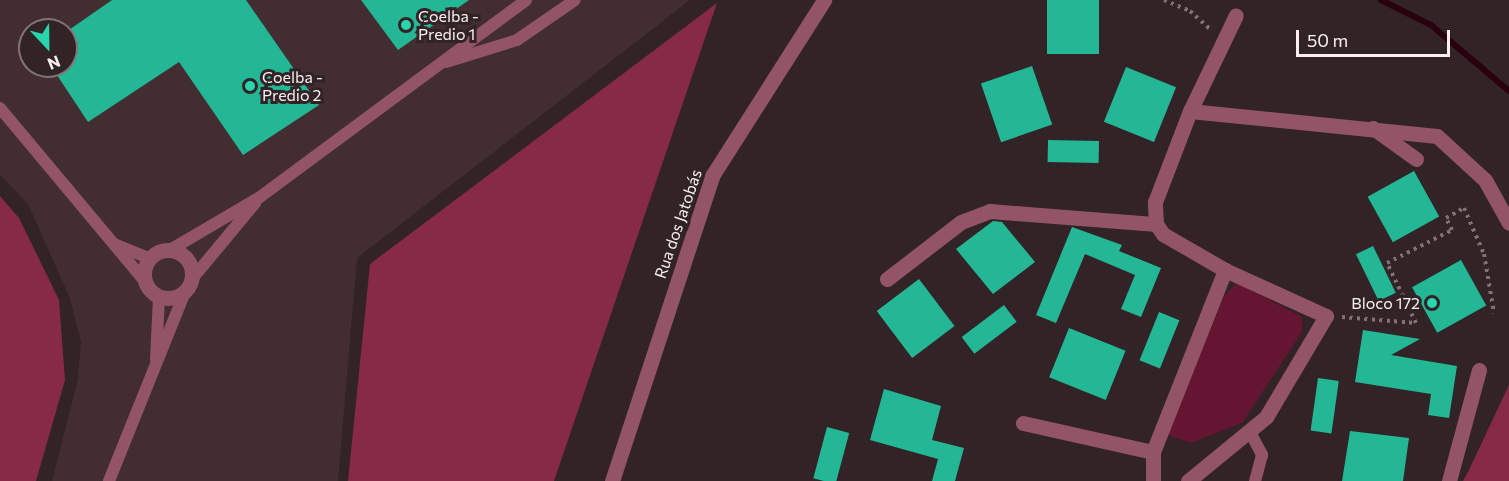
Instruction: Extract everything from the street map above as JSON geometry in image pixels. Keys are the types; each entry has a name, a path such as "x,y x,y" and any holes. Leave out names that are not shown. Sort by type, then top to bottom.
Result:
{"street":[{"name":"Rua dos Jatobás","path":"612,481 712,176 824,0"},
{"path":"1188,481 1251,434 1281,395 1326,316 1225,270 1163,234 1156,224 1158,188 1190,111 1236,15"},
{"path":"1190,111 1437,136 1485,180 1509,223"},
{"path":"1373,128 1416,159"},
{"path":"887,279 961,222 990,212 1156,224"},
{"path":"170,250 185,256 192,279 184,294 159,297 144,280 149,258 170,250"},
{"path":"1153,481 1153,452 1225,270"},
{"path":"1449,481 1479,370"},
{"path":"1023,423 1153,452"}],"lane":[{"path":"170,250 260,197 526,0"},
{"path":"439,63 518,40 575,0"},
{"path":"0,108 110,243 144,280"},
{"path":"192,279 260,197"},
{"path":"110,243 149,258"},
{"path":"109,481 155,373 184,294"},
{"path":"155,373 159,297"},
{"path":"1251,434 1262,455 1255,481"}],"path":[{"path":"1164,0 1190,11 1223,40"},
{"path":"1326,316 1416,323 1387,263 1452,230 1446,218 1464,208 1484,254 1494,312"}],"shaded area":[{"path":"0,0 690,0 357,258 338,481 52,481 78,379 81,341 69,296 28,204 0,175"},
{"path":"717,3 554,481 348,481 370,264"},
{"path":"0,196 19,218 59,300 65,380 36,481 0,481"},
{"path":"1237,283 1302,317 1302,332 1242,423 1191,443 1167,435 1224,296"},
{"path":"1509,385 1509,481 1463,481 1468,472"}],"building":[{"name":"Coelba - Predio 2","path":"112,0 246,0 319,105 243,155 179,62 88,122 59,78 78,78 78,24"},
{"name":"Coelba - Predio 1","path":"361,0 469,0 398,50"},
{"path":"1047,0 1099,0 1099,54 1047,54"},
{"path":"1032,66 1052,125 1001,142 981,84"},
{"path":"1126,67 1176,87 1154,142 1104,122"},
{"path":"1048,140 1099,141 1099,163 1048,162"},
{"path":"1414,171 1439,216 1393,242 1368,197"},
{"path":"993,221 1002,222 1035,262 993,294 956,249"},
{"path":"1072,227 1122,245 1119,251 1161,268 1141,317 1121,309 1135,275 1085,254 1056,323 1036,315"},
{"path":"1373,246 1396,293 1379,301 1356,254"},
{"path":"1461,260 1486,305 1437,333 1412,287"},
{"path":"919,279 955,326 912,358 877,311"},
{"path":"1004,305 1017,322 974,354 962,337"},
{"path":"1159,312 1179,320 1160,368 1140,360"},
{"path":"1069,328 1126,351 1106,400 1049,377"},
{"path":"1363,330 1420,339 1391,355 1457,366 1449,418 1428,415 1431,394 1355,382"},
{"path":"1318,378 1339,381 1331,433 1311,430"},
{"path":"884,389 941,406 932,440 964,448 955,481 932,481 938,459 870,440"},
{"path":"827,427 849,433 836,481 813,478"},
{"path":"1350,431 1409,438 1403,481 1342,481"}],"waterway":[{"path":"1381,0 1431,25 1509,91"}],"place":[{"name":"Coelba - Predio 1","path":"406,25"},
{"name":"Coelba - Predio 2","path":"250,86"},
{"name":"Bloco 172","path":"1432,303"}]}
